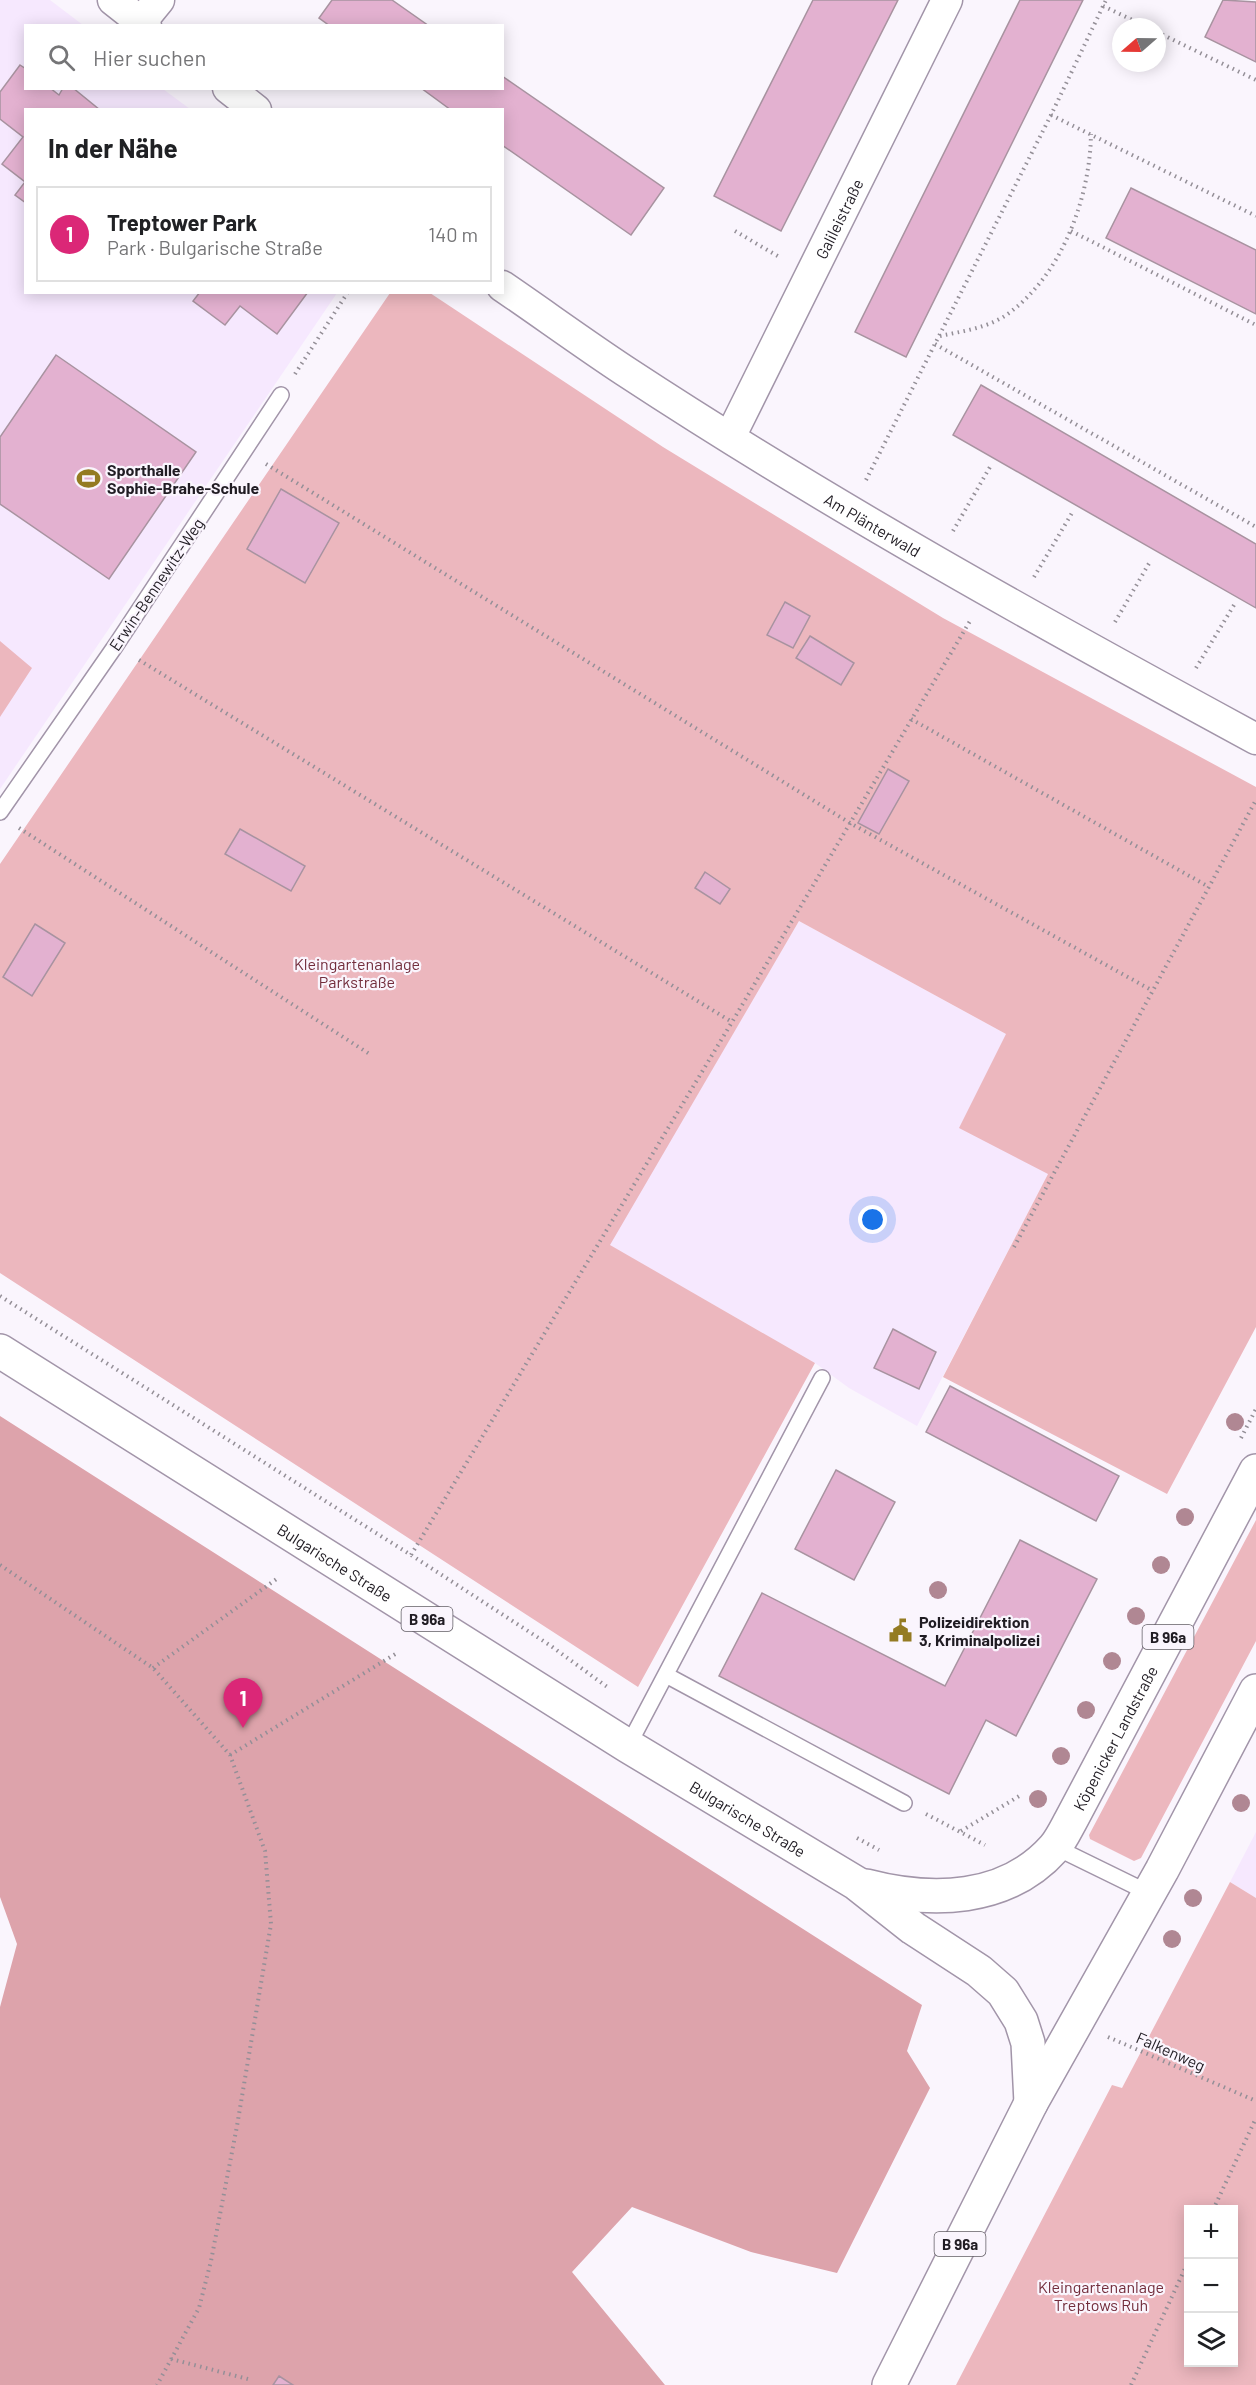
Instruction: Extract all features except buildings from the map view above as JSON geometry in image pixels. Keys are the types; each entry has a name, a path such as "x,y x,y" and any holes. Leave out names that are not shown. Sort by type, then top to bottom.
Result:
{"main road":[{"name":"Bulgarische Straße","path":"0,1352 628,1746 856,1883 913,1928 992,1980 1003,1992 1021,2021 1028,2043 1030,2103"},
{"name":"Köpenicker Landstraße","path":"1055,1847 1256,1471"},
{"name":"B 96a","path":"889,2385 1030,2103 1149,1893 1256,1691"},
{"name":"Bulgarische Straße","path":"856,1883 897,1894 962,1895 1005,1883 1024,1872 1055,1847"}],"street":[{"path":"113,0 149,16"},
{"name":"Galileistraße","path":"730,437 947,0"},
{"path":"231,90 253,108"},
{"name":"Am Plänterwald","path":"504,287 625,371 987,592 1256,739"}],"lane":[{"name":"Erwin-Bennewitz-Weg","path":"0,812 116,645 281,395"},
{"path":"628,1746 822,1378"},
{"path":"666,1675 904,1803"},
{"path":"1055,1847 1149,1893"}],"path":[{"path":"865,482 1051,115 1106,0"},
{"path":"1103,6 1128,18"},
{"path":"1166,36 1256,80"},
{"path":"1051,115 1256,216"},
{"path":"939,336 987,326 1009,313 1039,284 1060,256 1071,231 1090,160 1091,134"},
{"path":"735,231 810,275"},
{"path":"1071,231 1256,325"},
{"path":"281,395 347,294"},
{"path":"935,344 1256,527"},
{"path":"245,451 850,824 1153,991"},
{"path":"953,531 990,467"},
{"path":"1034,578 1072,513"},
{"path":"1114,623 1152,560"},
{"path":"411,1555 732,1022 987,592"},
{"path":"1196,669 1234,605"},
{"path":"116,645 732,1022"},
{"path":"911,719 1209,886"},
{"path":"1014,1247 1256,800"},
{"path":"16,826 371,1055"},
{"path":"0,1296 411,1555 551,1646 645,1714"},
{"path":"0,1565 153,1668 230,1755 265,1851 271,1924 237,2126 211,2261 199,2308 157,2385"},
{"path":"153,1668 278,1578"},
{"path":"230,1755 397,1653"},
{"path":"960,1832 1021,1795"},
{"path":"904,1803 985,1845"},
{"path":"855,1837 888,1853"},
{"name":"Falkenweg","path":"1076,2022 1256,2101"},
{"path":"1215,2205 1256,2118"},
{"path":"1131,2385 1184,2271"},
{"path":"171,2359 248,2379"}],"shaded area":[{"path":"0,0 50,0 82,24 24,24 24,90 164,90 189,108 24,108 24,294 336,294 0,789"},
{"path":"799,921 1006,1034 1048,1174 917,1426 849,1388 815,1363 609,1245"},
{"path":"0,1416 922,2005 907,2051 930,2088 837,2273 751,2252 632,2207 572,2272 665,2385 0,2385 0,2007 17,1944 0,1897"},
{"path":"1256,1832 1256,1898 1230,1882"}],"green space":[{"name":"Kleingartenanlage Parkstraße","path":"389,294 432,294 663,447 943,618 1256,787 1256,1327 1167,1494 943,1377 1048,1174 959,1128 1006,1034 799,921 610,1245 815,1363 638,1687 0,1273 0,864"},
{"path":"0,641 32,668 0,717"},
{"path":"1256,1520 1256,1641 1141,1858 1134,1861 1090,1839 1089,1835"},
{"name":"Kleingartenanlage Treptows Ruh","path":"1230,1882 1256,1898 1256,2385 956,2385 1112,2085 1122,2088"}],"place":[{"name":"Sporthalle Sophie-Brahe-Schule","path":"89,478"},
{"name":"Polizeidirektion 3, Kriminalpolizei","path":"901,1630"},
{"name":"Treptower Park","path":"243,1728"}]}
